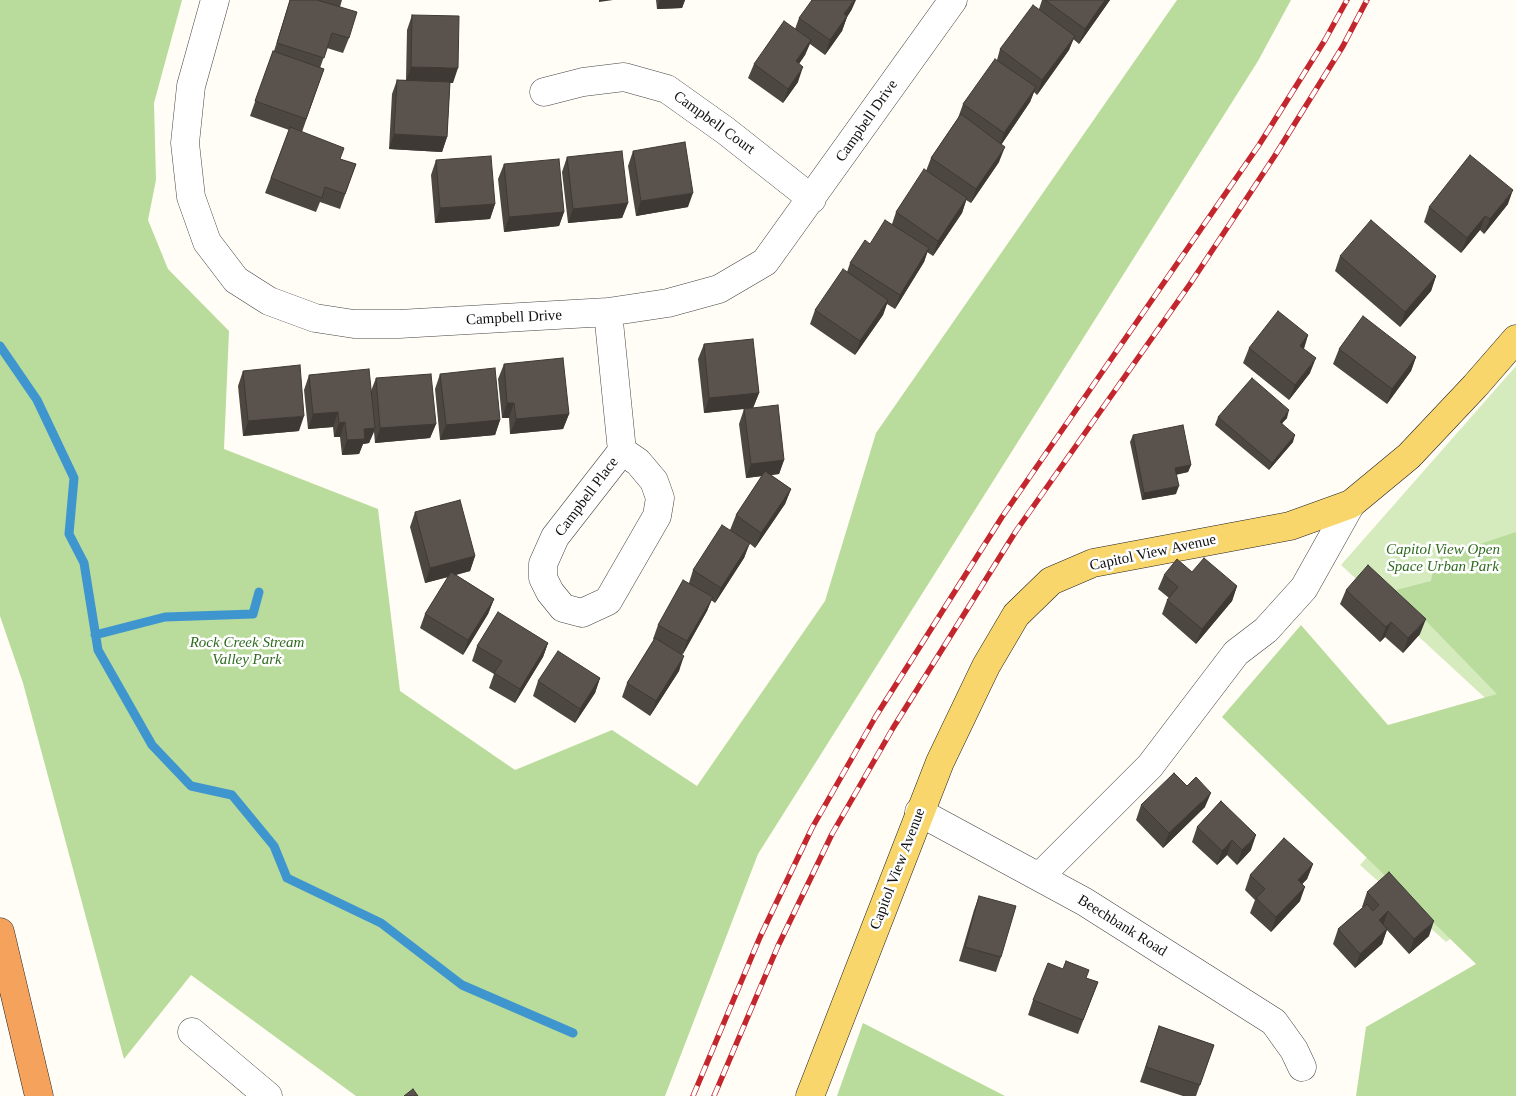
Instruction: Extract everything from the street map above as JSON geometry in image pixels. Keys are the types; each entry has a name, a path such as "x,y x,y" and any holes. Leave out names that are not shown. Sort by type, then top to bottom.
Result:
{"highway":[{"path":"0,932 39,1096"}],"main road":[{"name":"Capitol View Avenue","path":"810,1096 940,762 986,666 1016,615 1051,581 1093,564 1290,526 1351,504 1409,456 1516,339"}],"street":[{"name":"Campbell Drive","path":"215,0 191,86 185,143 191,197 207,242 236,280 270,301 315,318 354,324 400,324 608,312 668,303 719,289 765,262 953,0"},
{"name":"Campbell Court","path":"544,92 583,82 624,77 666,89 726,131 812,199"},
{"name":"Campbell Place","path":"608,312 622,451 555,537 543,564 543,578 550,592 563,608 582,613 608,601 658,516 660,498 654,481 638,462 622,451"},
{"path":"1040,876 1150,766 1236,653 1266,630 1304,588 1351,504"},
{"name":"Beechbank Road","path":"920,812 1040,876 1156,946 1274,1022 1294,1050 1302,1068"},
{"path":"192,1032 268,1096"}],"green space":[{"name":"Rock Creek Stream Valley Park","path":"0,0 182,0 154,103 156,180 148,220 168,269 229,331 224,449 378,509 400,691 515,770 612,730 697,786 825,601 876,433 1177,0 1291,0 1258,61 758,854 665,1096 356,1096 191,975 124,1059 23,683 0,616"},
{"name":"Capitol View Open Space Urban Park","path":"1516,366 1516,872 1467,927 1446,942 1360,865 1496,708 1341,565"},
{"path":"1516,532 1516,1096 1356,1096 1366,1027 1476,964 1222,717 1301,625 1388,725 1497,694 1396,590 1431,581 1435,559"},
{"path":"863,1023 1005,1096 837,1096"}],"building":[{"path":"290,0 317,0 357,12 349,38 332,33 324,58 277,43"},
{"path":"812,0 854,0 844,14 847,16 830,40 799,18"},
{"path":"1045,0 1105,0 1085,29"},
{"path":"1033,5 1075,36 1042,80 1000,49"},
{"path":"412,15 459,16 458,68 411,67"},
{"path":"784,21 811,40 796,61 803,67 788,89 754,64"},
{"path":"273,51 324,69 306,119 255,101"},
{"path":"995,59 1036,87 1004,133 963,104"},
{"path":"397,80 450,82 447,137 394,134"},
{"path":"961,114 1005,147 976,189 931,158"},
{"path":"290,127 344,148 340,159 356,164 345,194 325,187 322,198 271,178"},
{"path":"685,142 693,193 641,201 633,151"},
{"path":"622,151 628,203 573,209 567,157"},
{"path":"1470,155 1513,190 1490,219 1485,216 1467,238 1429,207"},
{"path":"491,156 495,204 440,208 436,160"},
{"path":"559,159 564,212 509,217 504,164"},
{"path":"924,169 967,198 938,241 896,212"},
{"path":"885,220 929,248 900,295 850,263 865,240 870,244"},
{"path":"1371,220 1436,276 1405,312 1340,256"},
{"path":"843,269 888,300 860,341 815,310"},
{"path":"1278,311 1308,335 1300,346 1316,358 1295,385 1249,348"},
{"path":"1363,316 1416,357 1392,389 1339,349"},
{"path":"753,339 759,393 709,398 704,344"},
{"path":"563,358 569,414 516,419 514,403 507,403 504,364"},
{"path":"300,365 304,416 248,421 243,371"},
{"path":"495,368 500,420 446,425 440,374"},
{"path":"369,369 375,428 364,429 365,439 347,440 345,422 339,423 338,412 313,414 309,375"},
{"path":"431,374 436,424 380,428 376,378"},
{"path":"1252,378 1289,410 1280,422 1295,435 1272,463 1218,417"},
{"path":"778,405 784,460 751,464 744,409"},
{"path":"1183,425 1191,465 1175,468 1179,486 1144,493 1133,435"},
{"path":"765,471 791,489 761,533 736,515"},
{"path":"460,500 475,556 430,568 415,512"},
{"path":"722,525 750,543 721,588 693,570"},
{"path":"1204,558 1237,586 1202,629 1167,600 1178,587 1164,575 1177,559 1192,572"},
{"path":"1368,565 1426,619 1408,638 1391,622 1386,627 1346,590"},
{"path":"451,572 494,599 468,640 425,614"},
{"path":"683,580 713,597 687,641 658,625"},
{"path":"498,612 548,643 520,689 494,673 502,661 477,646"},
{"path":"655,638 684,656 656,701 627,683"},
{"path":"558,651 600,678 580,709 538,681"},
{"path":"1174,773 1187,786 1196,777 1211,793 1169,833 1141,805"},
{"path":"1221,801 1256,835 1242,850 1232,840 1222,851 1197,827"},
{"path":"1284,838 1313,864 1298,880 1305,887 1276,917 1256,898 1265,889 1250,875"},
{"path":"1389,872 1434,921 1414,939 1388,911 1379,920 1387,929 1360,954 1338,929 1367,904 1373,911 1379,905 1367,892"},
{"path":"979,896 1016,906 1001,957 965,947"},
{"path":"1066,961 1089,970 1086,978 1098,982 1083,1020 1033,1000 1048,963 1063,969"},
{"path":"1159,1026 1214,1045 1200,1085 1146,1067"},
{"path":"413,1089 418,1096 404,1096"}],"waterway":[{"path":"0,346 37,400 74,478 69,534 84,563 98,650 152,745 191,786 232,795 274,846 287,878 381,923 462,985 573,1033"},
{"path":"95,635 165,617 253,614 259,592"}],"railway":[{"path":"693,1096 760,937 812,828 876,716 1002,517 1259,145 1325,40 1347,0"},
{"path":"714,1096 778,946 832,834 893,728 1016,531 1190,284 1274,157 1343,46 1367,0"}]}
